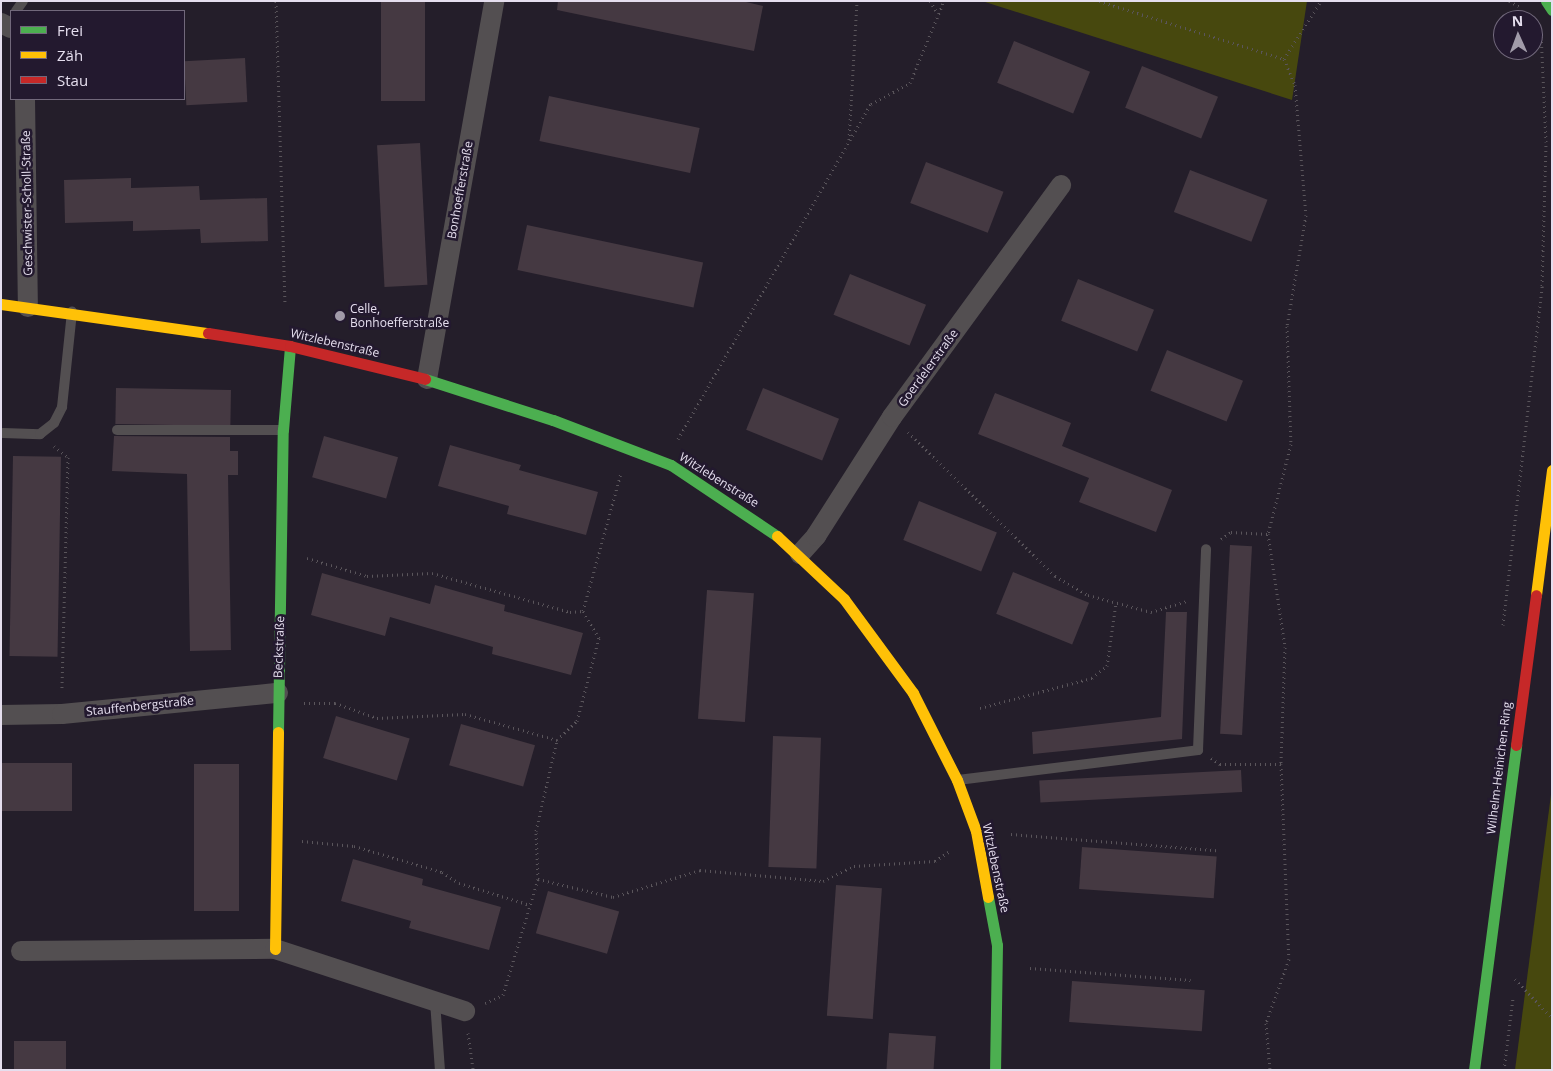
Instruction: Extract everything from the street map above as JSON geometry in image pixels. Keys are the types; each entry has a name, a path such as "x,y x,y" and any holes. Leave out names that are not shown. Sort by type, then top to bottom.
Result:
{"street":[{"name":"Bonhoefferstraße","path":"428,379 494,1"},
{"path":"1546,1 1552,10"},
{"name":"Geschwister-Scholl-Straße","path":"25,100 28,307"},
{"name":"Goerdelerstraße","path":"800,554 816,536 892,417 1060,185"},
{"name":"Witzlebenstraße","path":"1,304 72,311 290,346 428,379 553,420 671,465 740,508 800,554 844,599 884,649 913,693 957,780 976,831 997,945 995,1070"},
{"name":"Beckstraße","path":"275,949 279,839 278,698 283,430 290,346"},
{"name":"Wilhelm-Heinichen-Ring","path":"1474,1070 1552,470"},
{"name":"Stauffenbergstraße","path":"1,715 62,714 278,698"},
{"path":"21,951 275,949 465,1011"}],"lane":[{"path":"3,433 40,434 54,423 62,407 72,311"},
{"path":"117,430 283,430"},
{"path":"957,780 1198,750 1206,549"},
{"path":"435,1001 440,1070"}],"path":[{"path":"276,1 286,304"},
{"path":"848,142 857,1"},
{"path":"930,1 938,14"},
{"path":"677,440 871,104 910,83 944,1"},
{"path":"1099,1 1284,59"},
{"path":"1284,59 1320,1"},
{"path":"1509,1 1526,10"},
{"path":"1270,1070 1266,1023 1289,959 1281,764 1285,647 1268,534 1290,444 1288,326 1306,214 1294,85 1284,59"},
{"path":"1502,628 1542,286 1546,142 1542,60"},
{"path":"892,417 1055,576 1088,595 1151,612 1204,596"},
{"path":"46,439 68,457 62,714"},
{"path":"474,1070 465,1011 503,995 538,879 536,831 557,740 577,721 599,638 583,611 622,467"},
{"path":"1206,549 1231,532 1268,534"},
{"path":"282,559 314,558 367,576 432,573 570,612 583,611"},
{"path":"980,708 1092,678 1107,666 1116,603"},
{"path":"278,698 334,703 377,718 465,714 557,740"},
{"path":"1198,750 1220,764 1281,764"},
{"path":"1011,834 1216,850"},
{"path":"279,839 354,846 442,872 459,883 530,905"},
{"path":"538,879 613,897 700,870 823,881 854,866 936,861 950,851"},
{"path":"1030,968 1191,980"},
{"path":"1515,979 1552,1018"}],"shaded area":[{"path":"982,1 1307,1 1292,100"},
{"path":"1552,787 1552,1070 1515,1070"}],"building":[{"path":"381,1 425,1 425,101 381,101"},
{"path":"558,1 742,1 763,6 754,51 557,10"},
{"path":"1014,41 1090,72 1073,113 997,83"},
{"path":"245,58 247,102 186,105 185,61"},
{"path":"1142,66 1218,97 1201,138 1125,108"},
{"path":"549,96 700,128 690,173 539,141"},
{"path":"420,143 427,285 384,287 377,145"},
{"path":"926,162 1003,192 988,233 910,203"},
{"path":"1190,170 1267,200 1251,242 1174,212"},
{"path":"131,178 131,188 199,186 200,200 267,198 268,241 201,243 200,229 133,231 133,221 65,223 64,180"},
{"path":"527,225 703,262 694,307 517,270"},
{"path":"850,274 926,305 910,346 834,315"},
{"path":"1078,279 1154,310 1137,351 1061,321"},
{"path":"1167,350 1243,381 1227,422 1151,391"},
{"path":"116,388 231,390 230,426 115,424"},
{"path":"763,388 839,419 822,460 746,430"},
{"path":"995,393 1071,423 1062,446 1172,490 1156,532 1079,502 1089,478 978,434"},
{"path":"114,436 230,437 230,451 238,451 238,475 228,475 231,650 190,651 187,474 112,471"},
{"path":"324,436 398,457 386,499 312,477"},
{"path":"450,445 521,465 519,470 598,492 586,535 507,514 509,506 438,486"},
{"path":"13,456 61,457 58,657 10,656"},
{"path":"919,501 997,532 981,571 903,540"},
{"path":"1230,545 1252,546 1242,735 1220,734"},
{"path":"1013,572 1089,603 1072,644 996,614"},
{"path":"322,573 430,604 435,585 505,605 504,611 583,633 571,675 492,654 493,647 390,617 385,636 311,615"},
{"path":"707,590 754,593 745,722 698,719"},
{"path":"1166,612 1187,612 1182,739 1033,754 1032,732 1161,717"},
{"path":"336,716 410,739 397,781 323,758"},
{"path":"461,724 535,745 523,787 449,765"},
{"path":"773,736 821,738 816,869 768,867"},
{"path":"1,763 72,763 72,811 1,811"},
{"path":"194,764 239,764 239,911 194,911"},
{"path":"1241,770 1242,792 1040,803 1039,781"},
{"path":"1082,847 1217,856 1214,898 1079,889"},
{"path":"353,859 423,879 422,885 501,907 489,950 409,928 411,921 341,901"},
{"path":"836,885 882,888 873,1019 827,1016"},
{"path":"548,891 619,911 607,954 536,933"},
{"path":"1072,981 1205,990 1202,1031 1069,1022"},
{"path":"889,1033 936,1036 934,1070 886,1070"},
{"path":"14,1041 66,1041 66,1070 14,1070"}],"traffic: fast":[{"path":"1546,1 1552,10"},
{"path":"278,732 283,430 290,346"},
{"path":"425,379 553,420 671,465 777,536"},
{"path":"1474,1070 1516,745"},
{"path":"988,897 997,945 995,1070"}],"traffic: slow":[{"path":"1,304 208,333"},
{"path":"1536,595 1552,470"},
{"path":"777,536 844,599 913,693 957,780 976,831 988,897"},
{"path":"275,949 278,732"}],"traffic: jam":[{"path":"208,333 290,346 425,379"},
{"path":"1516,745 1536,595"}],"place":[{"name":"Celle, Bonhoefferstraße","path":"340,316"}]}
